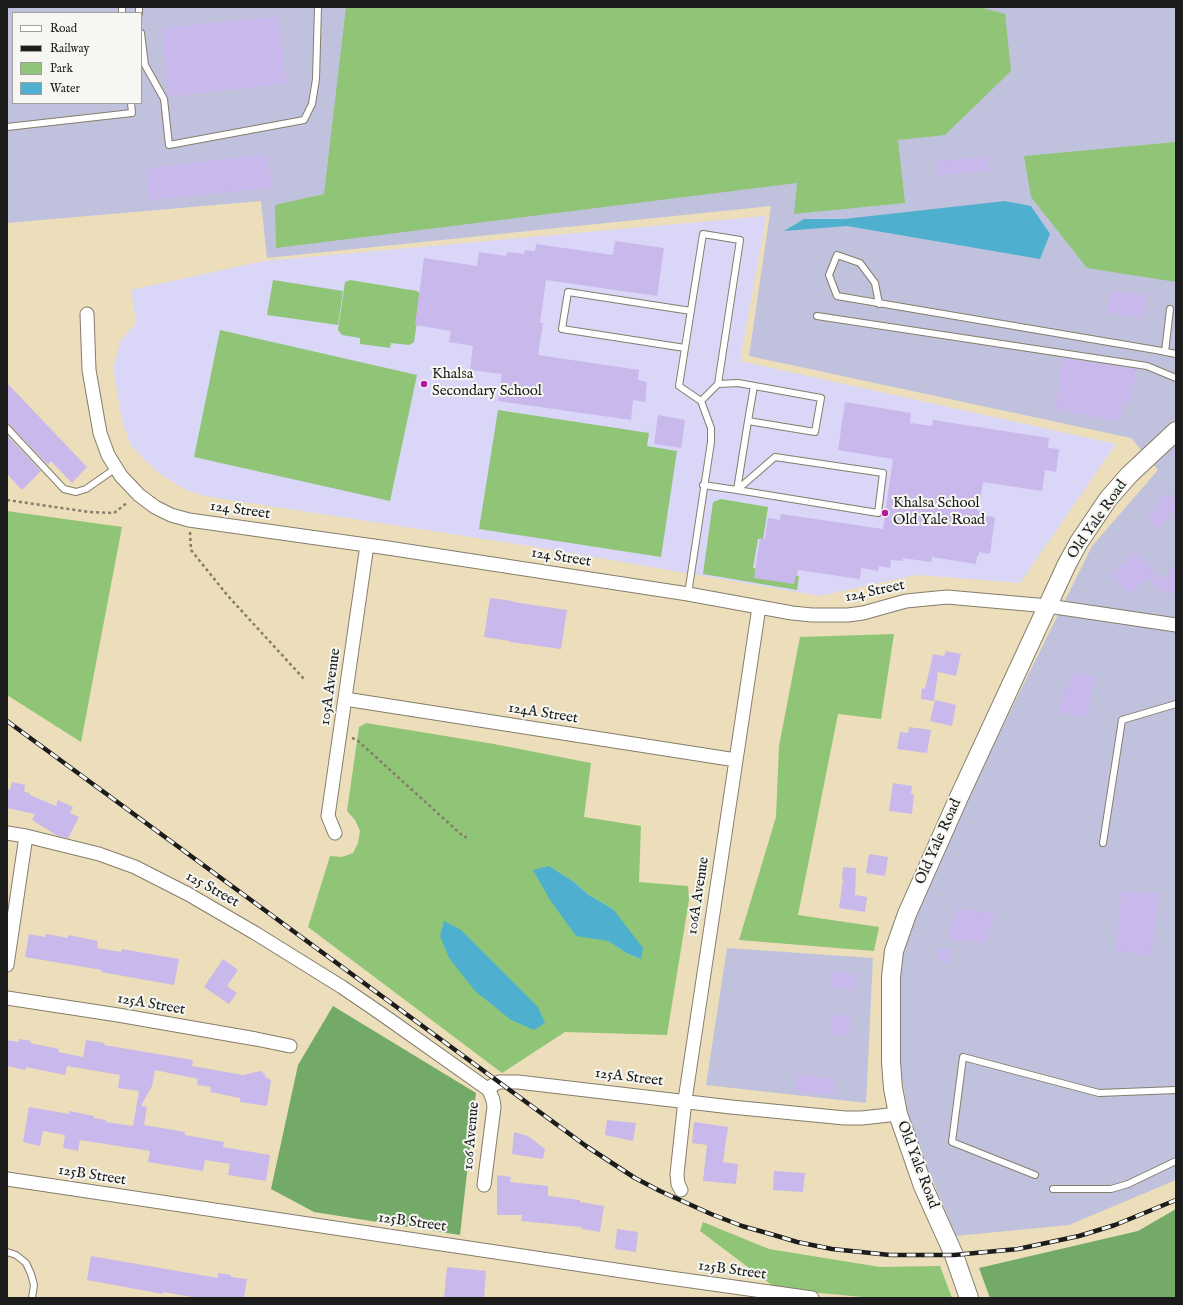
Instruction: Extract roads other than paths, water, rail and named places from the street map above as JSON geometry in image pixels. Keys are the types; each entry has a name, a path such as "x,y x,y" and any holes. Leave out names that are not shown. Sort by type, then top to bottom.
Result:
{"main road":[{"name":"Old Yale Road","path":"969,1298 954,1255 923,1186 898,1114 891,1062 890,1004 892,963 907,914 959,797 1078,542 1108,499 1129,475 1176,431"}],"street":[{"name":"124 Street","path":"87,314 89,370 100,433 108,455 121,476 138,495 155,507 171,515 189,520 367,545 688,594 812,615 848,615 863,613 906,601 947,597 1048,606 1176,625"},
{"name":"105A Avenue","path":"335,833 328,816 367,545"},
{"name":"106A Avenue","path":"681,1190 676,1174 685,1100 759,607"},
{"name":"124A Street","path":"345,700 736,760"},
{"name":"125 Street","path":"7,833 26,836 99,854 149,873 256,933 342,987 489,1090"},
{"path":"7,965 26,836"},
{"name":"125A Street","path":"7,998 118,1015 290,1046"},
{"name":"125A Street","path":"489,1090 493,1085 499,1082 518,1082 685,1100 731,1107 845,1118 862,1118 898,1114"},
{"name":"106 Avenue","path":"484,1185 494,1107 489,1090"},
{"name":"125B Street","path":"7,1179 812,1298"}],"lane":[{"path":"142,41 145,65 164,99 169,145 304,120 312,104 316,79 318,7"},
{"path":"7,127 132,113 131,104"},
{"path":"688,594 703,485 711,442 711,428 701,401 679,386 703,234 740,240 718,384 701,401"},
{"path":"879,304 875,283 860,263 837,255 829,275 837,296 879,304 1176,354"},
{"path":"685,348 562,329 568,292 691,311"},
{"path":"1165,352 1170,309"},
{"path":"817,316 1147,366 1176,378"},
{"path":"718,384 738,383 821,398 815,432 748,421"},
{"path":"737,490 754,386"},
{"path":"7,428 64,489 76,492 86,489 116,468"},
{"path":"703,485 878,513 882,473 775,457 737,490"},
{"path":"1103,843 1122,720 1176,704"},
{"path":"1035,1175 952,1142 963,1057 1100,1093 1176,1090"},
{"path":"1053,1188 1111,1189 1128,1184 1176,1161"},
{"path":"7,1252 16,1255 26,1263 34,1285 32,1298"}],"water":[{"path":"1005,201 1031,206 1050,234 1040,259 847,226 784,231 804,219 844,219"},
{"path":"549,866 573,881 589,895 613,909 643,948 641,959 628,954 608,941 576,936 550,900 533,870"},
{"path":"444,921 461,930 538,1007 545,1023 534,1030 511,1020 475,991 449,958 440,936"}],"railway":[{"path":"7,721 586,1146 635,1178 711,1214 742,1226 797,1242 832,1249 890,1255 954,1255 1018,1249 1079,1236 1115,1225 1176,1200"}],"place":[{"name":"Khalsa Secondary School","path":"424,384"},
{"name":"Khalsa School Old Yale Road","path":"885,513"}]}
